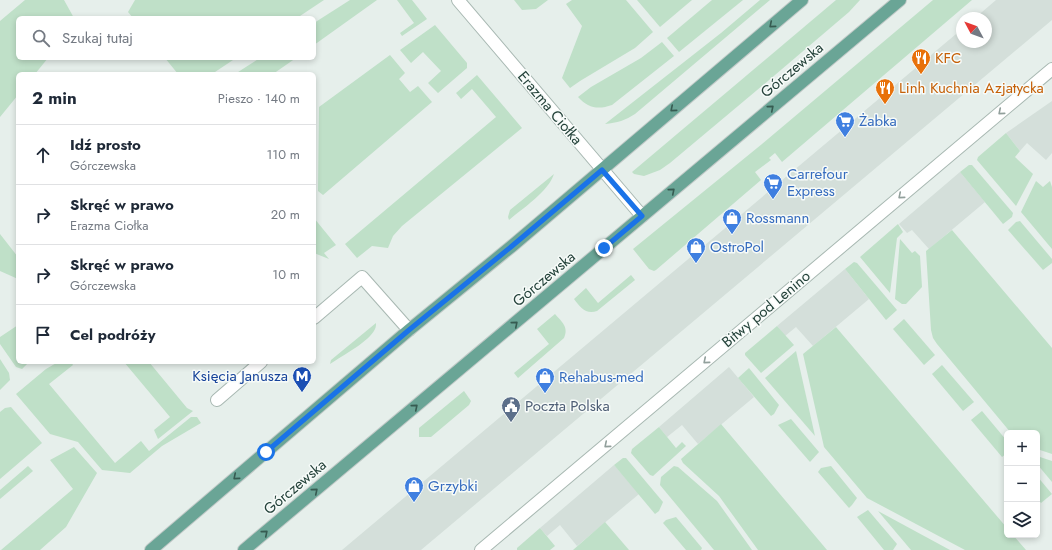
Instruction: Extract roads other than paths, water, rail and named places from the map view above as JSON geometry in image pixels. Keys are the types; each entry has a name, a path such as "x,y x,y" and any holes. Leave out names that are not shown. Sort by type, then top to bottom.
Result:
{"main road":[{"path":"151,550 409,330 512,246 802,0"},
{"name":"Górczewska","path":"244,550 900,0"}],"street":[{"name":"Erazma Ciołka","path":"458,0 642,216"},
{"name":"Bitwy pod Lenino","path":"481,550 1052,69"},
{"path":"316,316 362,277 409,330"},
{"path":"216,400 259,364"}],"place":[{"name":"KFC","path":"921,75"},
{"name":"Linh Kuchnia Azjatycka","path":"885,105"},
{"name":"Żabka","path":"845,138"},
{"name":"Carrefour Express","path":"773,200"},
{"name":"Rossmann","path":"732,235"},
{"name":"OstroPol","path":"696,264"},
{"name":"Księcia Janusza","path":"302,393"},
{"name":"Rehabus-med","path":"545,394"},
{"name":"Poczta Polska","path":"511,423"},
{"name":"Grzybki","path":"414,503"}]}
